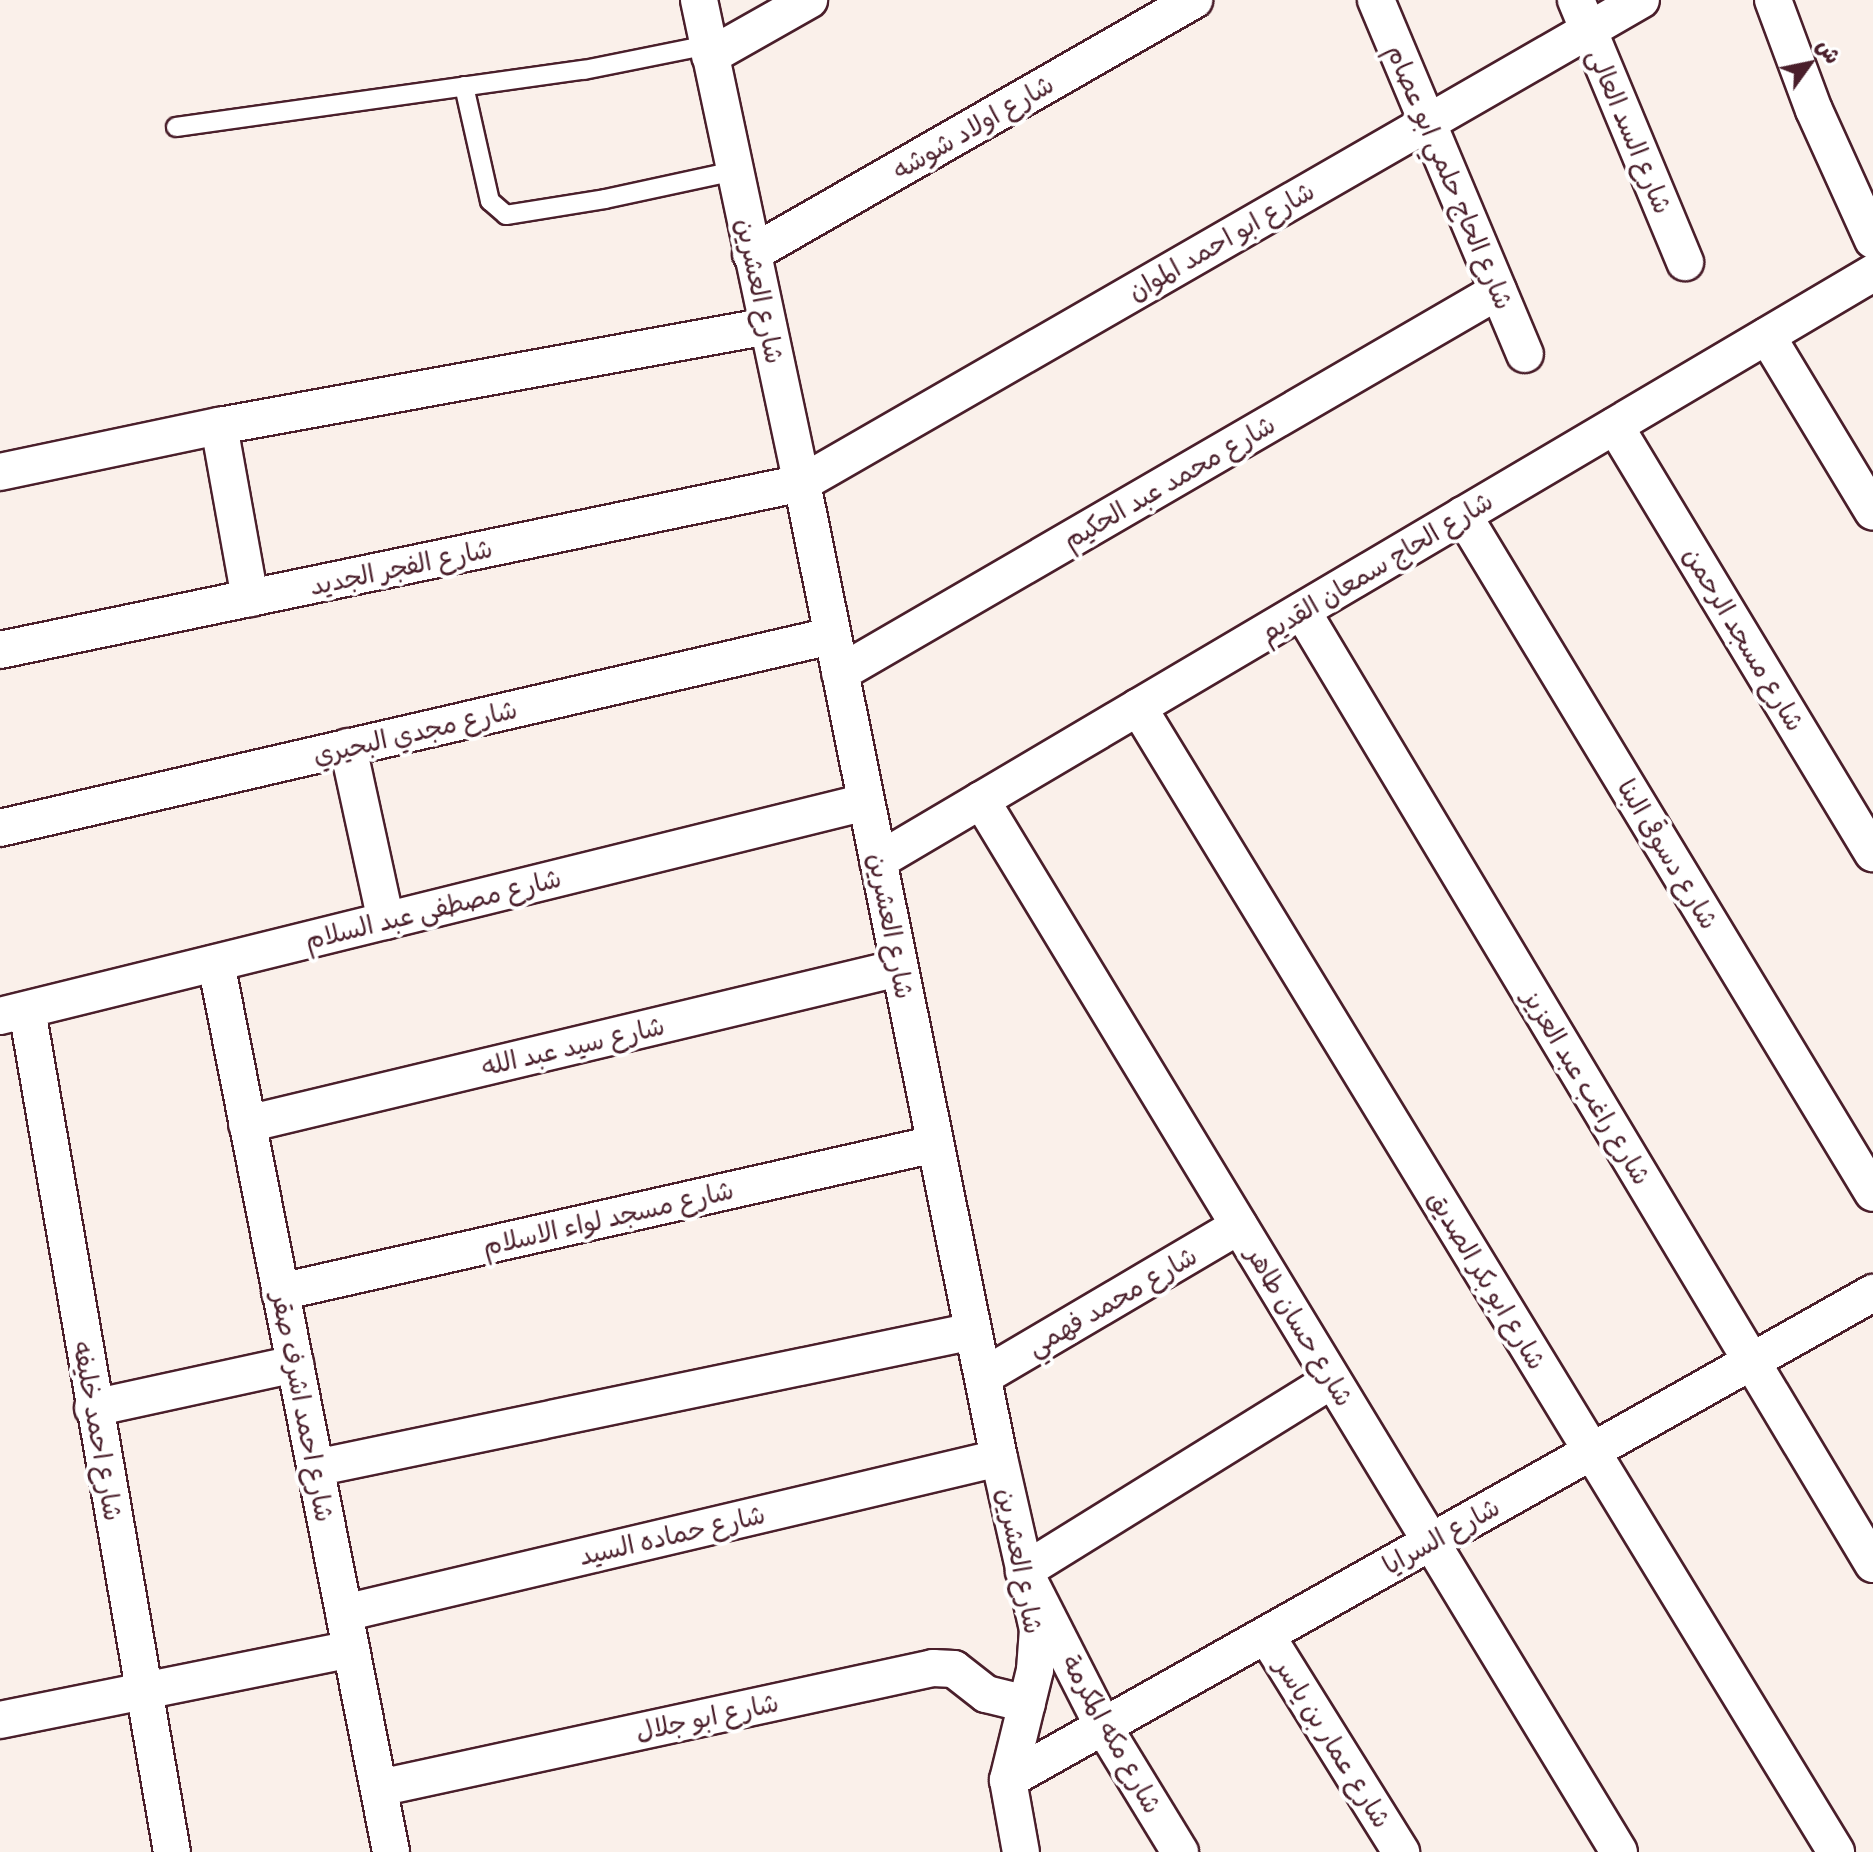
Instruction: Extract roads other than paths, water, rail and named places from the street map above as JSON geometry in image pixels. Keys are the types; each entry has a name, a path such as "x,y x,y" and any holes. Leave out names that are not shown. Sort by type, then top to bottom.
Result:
{"street":[{"name":"شارع العشرين","path":"699,0 802,483 999,1458 1038,1629 1035,1670 1008,1780 1021,1852"},
{"path":"709,50 809,0"},
{"name":"شارع اولاد شوشه","path":"751,254 1194,0"},
{"name":"شارع الحاج حلمي ابو عصام","path":"1376,0 1525,354"},
{"name":"شارع ابو احمد الموان","path":"802,483 1426,123 1582,14 1641,0"},
{"path":"1773,0 1814,110 1873,240"},
{"name":"شارع السد العالى","path":"1582,14 1685,262"},
{"name":"شارع الحاج سمعان القديم","path":"878,861 1873,273"},
{"name":"شارع محمد عبد الحكيم","path":"840,673 1498,291"},
{"path":"0,472 219,426 768,326"},
{"path":"1767,336 1873,512"},
{"path":"219,426 250,598"},
{"name":"شارع مسجد الرحمن","path":"1615,426 1873,853"},
{"name":"شارع الفجر الجديد","path":"0,650 802,483"},
{"name":"شارع دسوقى البنا","path":"1463,515 1873,1193"},
{"name":"شارع راغب عبد العزيز","path":"1302,611 1873,1564"},
{"name":"شارع مجدي البحيري","path":"0,828 831,636"},
{"name":"شارع ابو بكر الصديق","path":"1138,707 1836,1852"},
{"path":"348,747 386,921"},
{"name":"شارع حسان طاهر","path":"981,800 1619,1852"},
{"name":"شارع مصطفى عبد السلام","path":"13,1013 866,802"},
{"name":"شارع احمد اشرف صقر","path":"216,963 391,1852"},
{"name":"شارع سيد عبد الله","path":"247,1124 899,968"},
{"name":"شارع احمد خليفه","path":"13,1013 93,1408 172,1852"},
{"name":"شارع مسجد لواء الاسلام","path":"280,1292 935,1144"},
{"name":"شارع محمد فهمي","path":"984,1376 1239,1226"},
{"name":"شارع السرايا","path":"1008,1780 1873,1293"},
{"path":"315,1468 973,1331"},
{"path":"93,1408 295,1364"},
{"path":"1024,1571 1332,1380"},
{"name":"شارع حماده السيد","path":"344,1613 999,1458"},
{"name":"شارع مكه المكرمة","path":"1024,1571 1103,1726 1180,1852"},
{"name":"شارع عمار بن ياسر","path":"1266,1635 1401,1852"},
{"path":"0,1720 351,1649"},
{"name":"شارع ابو جلال","path":"379,1788 933,1668 954,1669 986,1694 1027,1704"}],"lane":[{"path":"176,127 709,50"},
{"path":"464,86 490,201 506,215 605,199 734,171"}]}
